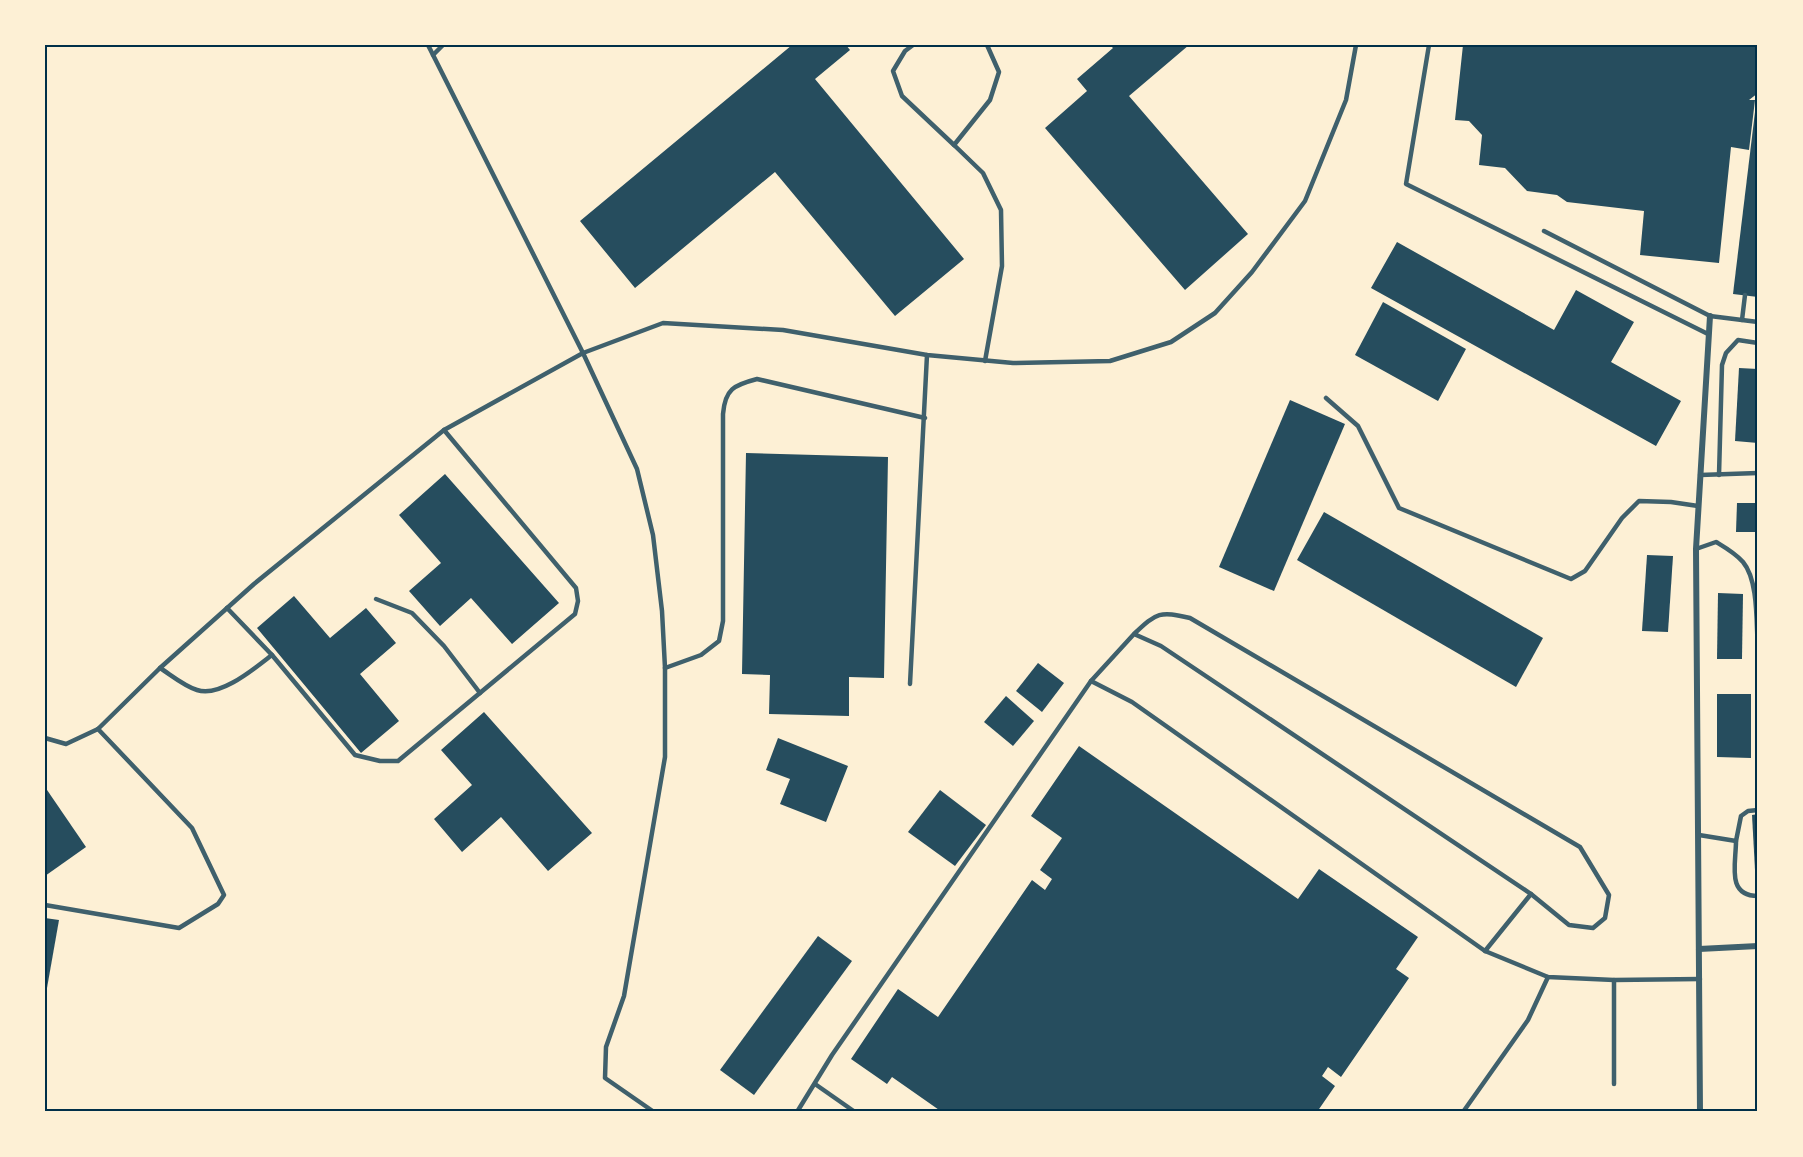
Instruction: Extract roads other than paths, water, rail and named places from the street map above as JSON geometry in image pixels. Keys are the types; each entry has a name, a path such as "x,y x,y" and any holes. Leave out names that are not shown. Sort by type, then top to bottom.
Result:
{"street":[{"path":"1700,1112 1696,549 1710,316"},
{"path":"1699,949 1758,946"}],"lane":[{"path":"428,45 583,353 637,469 653,535 662,611 665,669 663,776 624,996 606,1047 606,1078 654,1112"},
{"path":"433,55 443,45"},
{"path":"913,45 905,51 892,70 902,96 983,173 1001,210 1002,266 985,361"},
{"path":"954,145 990,100 999,72 987,45"},
{"path":"45,738 66,744 98,729 160,668 254,584 444,430 583,353 663,323 783,330 927,355 1013,363 1110,361 1171,342 1215,313 1252,272 1305,201 1346,100 1356,45"},
{"path":"1429,45 1406,184 1708,334"},
{"path":"1544,231 1710,316 1758,322"},
{"path":"1742,320 1745,296"},
{"path":"1719,476 1722,364 1726,353 1738,340 1758,343"},
{"path":"910,684 927,355"},
{"path":"665,669 702,655 719,640 723,621 723,414 725,398 731,390 742,382 756,379 925,418"},
{"path":"1326,398 1358,426 1399,508 1570,579 1585,571 1622,518 1639,501 1698,506"},
{"path":"227,608 272,655 356,755 380,761 398,761 575,614 578,601 576,588 444,430"},
{"path":"1700,475 1758,473"},
{"path":"1696,549 1716,542 1732,551 1745,564 1754,590 1758,650"},
{"path":"376,599 412,613 444,646 480,693"},
{"path":"797,1112 846,1035 1091,681 1134,634 1151,618 1168,613 1190,618 1580,847 1609,895 1605,918 1593,928 1569,925 1531,894 1161,646 1134,634"},
{"path":"160,668 198,690 217,690 252,671 272,655"},
{"path":"1091,681 1132,702 1485,951 1548,977 1614,980 1700,979"},
{"path":"45,905 179,928 218,904 224,895 192,828 98,729"},
{"path":"1758,810 1748,811 1741,816 1736,841 1735,885 1741,893 1758,897"},
{"path":"1699,836 1736,841"},
{"path":"1485,951 1531,894"},
{"path":"1464,1112 1528,1020 1548,977"},
{"path":"1614,980 1614,1084"},
{"path":"815,1084 855,1112"}]}
